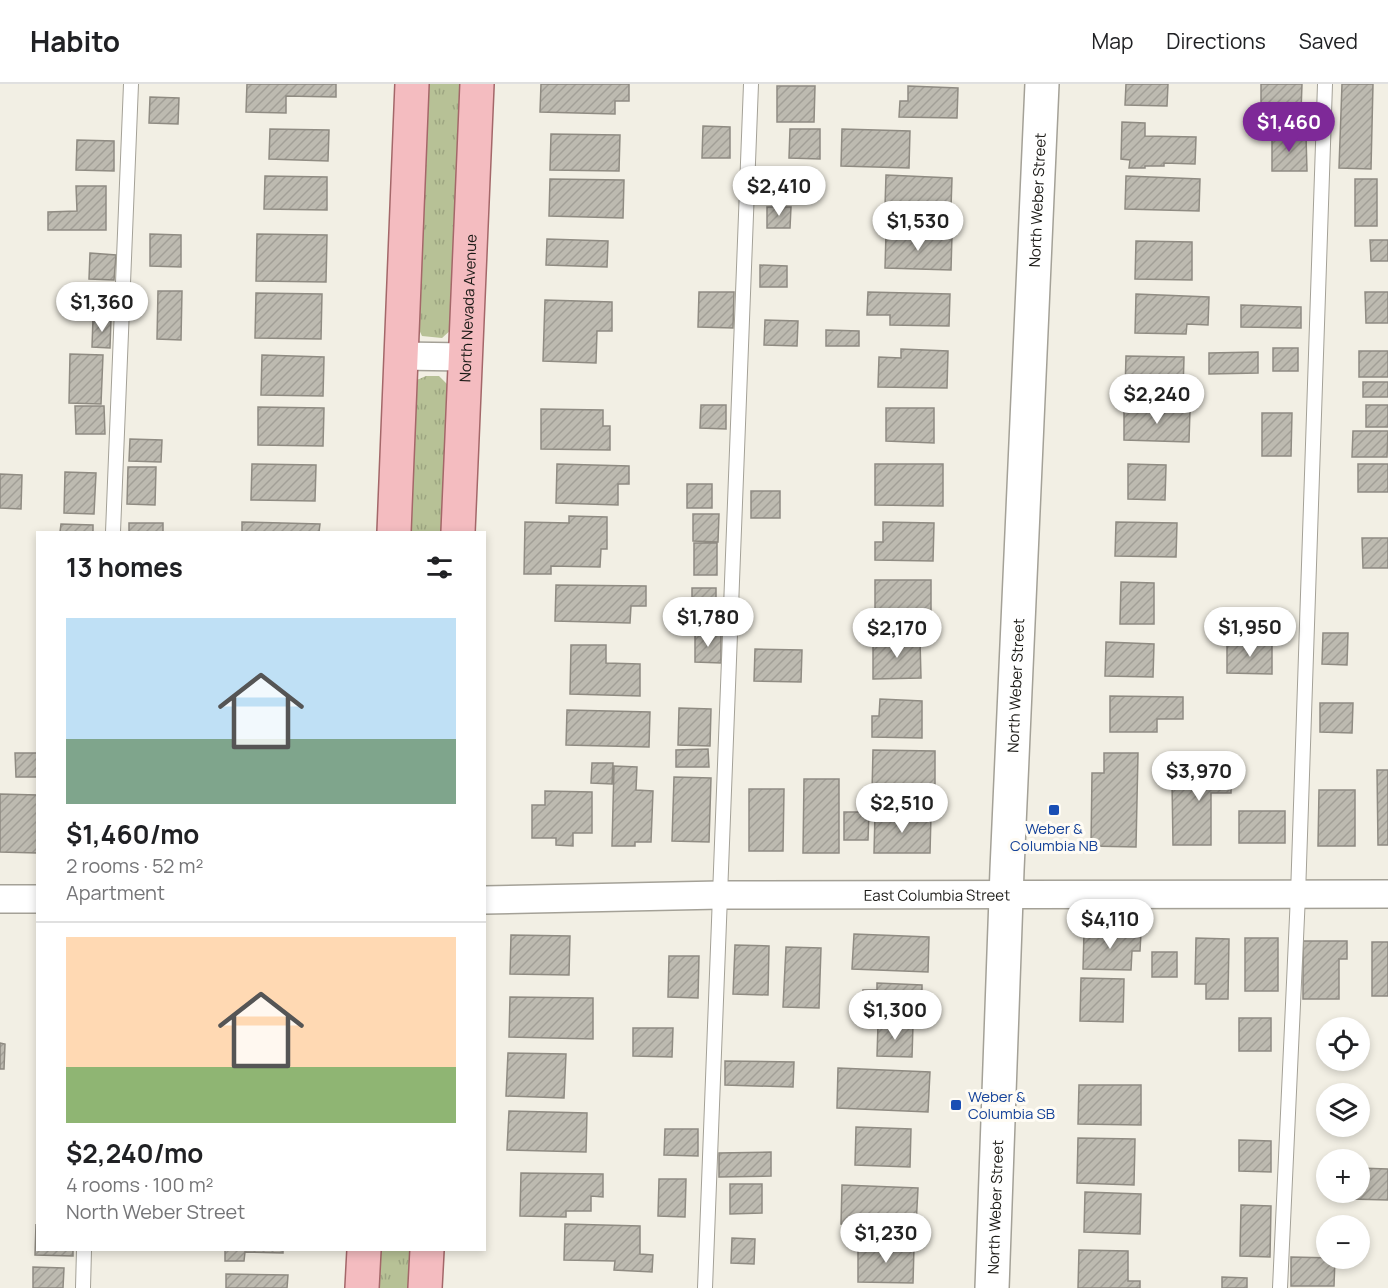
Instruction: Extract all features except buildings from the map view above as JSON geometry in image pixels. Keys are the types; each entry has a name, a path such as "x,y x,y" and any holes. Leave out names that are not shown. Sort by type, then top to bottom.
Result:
{"main road":[{"path":"394,531 412,84"},
{"name":"North Nevada Avenue","path":"458,531 477,84"},
{"path":"362,1288 364,1251"},
{"path":"425,1288 427,1251"}],"street":[{"name":"North Weber Street","path":"992,1288 1006,894 1042,84"},
{"path":"402,356 465,357"},
{"name":"East Columbia Street","path":"486,900 720,895 1388,894"},
{"path":"0,899 36,899"}],"lane":[{"path":"112,531 130,84"},
{"path":"705,1288 752,84"},
{"path":"1280,1288 1298,895 1325,84"},
{"path":"83,1288 84,1251"}],"green space":[{"path":"425,84 461,84 453,328 442,338 422,336 415,321"},
{"path":"426,376 439,376 448,385 442,531 406,531 412,391 417,380"},
{"path":"378,1251 415,1251 414,1288 377,1288"}],"place":[{"name":"Weber & Columbia NB","path":"1054,810"},
{"name":"Weber & Columbia SB","path":"956,1105"}]}
